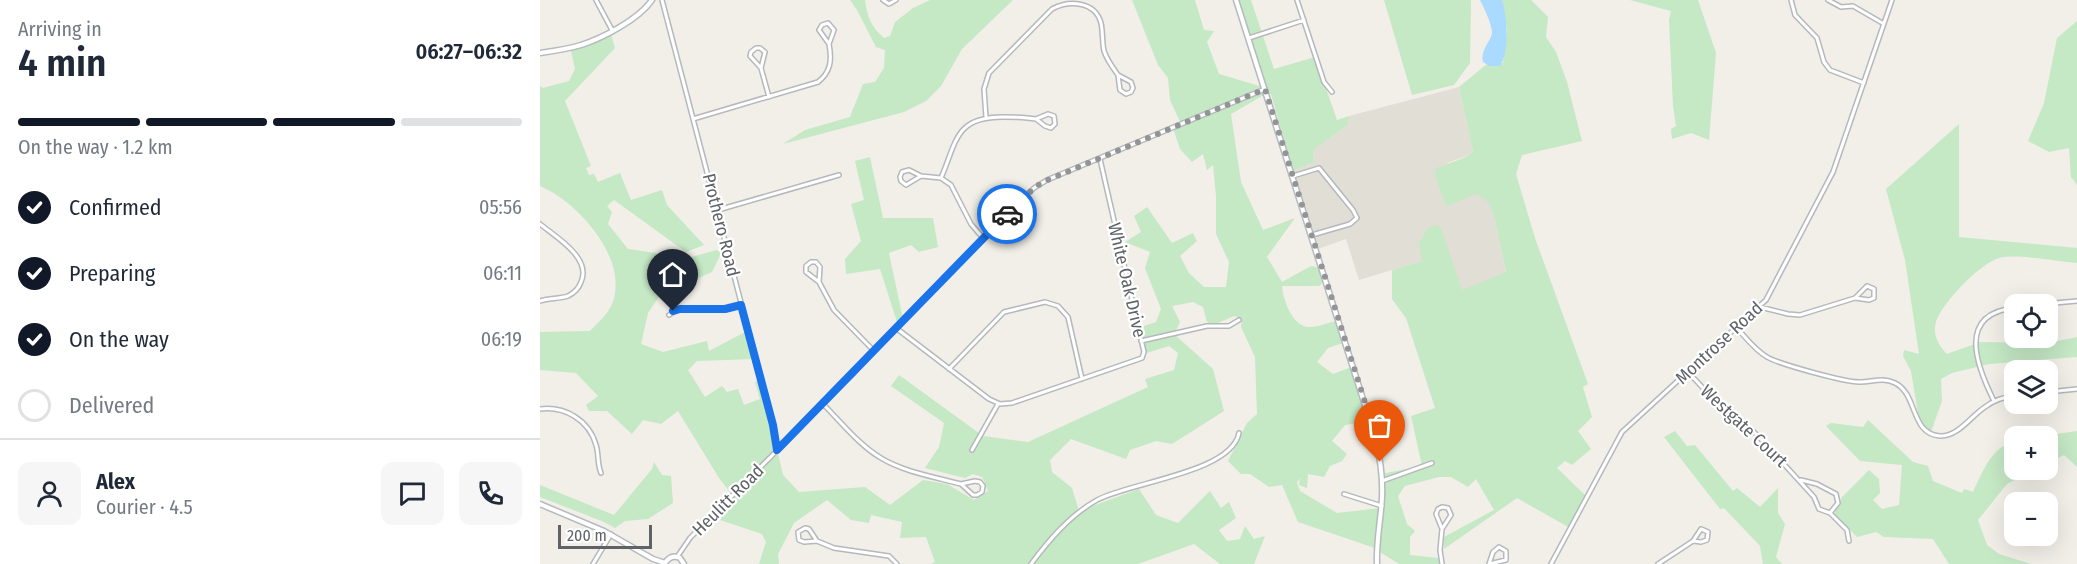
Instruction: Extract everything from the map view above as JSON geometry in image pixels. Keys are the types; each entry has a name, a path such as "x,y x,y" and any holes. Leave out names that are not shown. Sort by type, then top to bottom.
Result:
{"street":[{"path":"596,0 612,30"},
{"path":"540,53 581,45 638,15 651,0"},
{"name":"Prothero Road","path":"662,0 773,425 777,450"},
{"path":"883,0 891,4 896,0"},
{"path":"1236,0 1368,412 1379,454 1382,506 1377,542 1377,564"},
{"path":"1297,0 1324,82 1332,92"},
{"path":"1791,0 1795,15 1817,38 1824,62 1830,70 1864,84"},
{"path":"1828,0 1841,7 1853,6 1884,24"},
{"path":"1852,0 1853,6"},
{"name":"Montrose Road","path":"1551,564 1616,440 1629,424 1766,300 1833,172 1892,0"},
{"path":"986,117 984,88 989,73 1052,9 1064,2 1081,2 1096,13 1105,54 1118,75 1120,90 1124,93 1131,92 1132,84 1118,75"},
{"path":"1249,38 1304,21"},
{"path":"693,118 811,85 822,79 831,63 829,44 834,30 831,25 825,23 820,26 819,32 829,44"},
{"path":"761,68 750,57 751,52 756,48 765,52 761,68 769,97"},
{"name":"Heulitt Road","path":"677,557 690,538 897,328 983,237 1034,188 1265,89"},
{"path":"941,178 959,134 969,124 986,117 1023,117 1036,119 1049,128 1053,127 1056,121 1051,114 1036,119"},
{"name":"White Oak Drive","path":"998,404 1012,403 1083,379 1141,359 1144,354 1100,158"},
{"path":"1293,176 1319,168 1357,218 1352,223 1312,235"},
{"path":"921,176 908,185 902,183 900,179 900,174 907,170 921,176 941,178 953,189 971,224 983,237"},
{"path":"718,210 839,175"},
{"path":"540,224 575,254 582,264 583,274 580,285 572,294 540,301"},
{"path":"819,282 806,272 809,263 816,262 820,267 819,282 837,315 874,351"},
{"path":"1760,307 1800,315 1855,298 1870,300 1875,296 1875,291 1871,286 1865,286 1855,298"},
{"path":"2058,303 2077,301"},
{"path":"949,369 1004,312 1045,302 1058,306 1068,317 1083,379"},
{"path":"669,315 680,309 725,309 741,305"},
{"path":"1994,401 1980,369 1977,333 1982,321 1991,314 2004,309"},
{"path":"1141,341 1207,326 1229,326 1239,320"},
{"path":"897,328 998,404 972,450"},
{"path":"1737,328 1763,354 1782,363 1856,382 1881,380 1897,384 1909,396 1921,426 1933,434 1942,436 1955,432 1994,401 2004,398"},
{"name":"Westgate Court","path":"1688,372 1731,418 1754,432 1814,497 1819,510 1830,513 1847,530 1849,541"},
{"path":"2058,391 2077,389"},
{"path":"823,404 880,458 898,466 961,484 978,481 982,483 983,489 980,494 973,495 961,484"},
{"path":"540,409 561,410 582,422 594,440 601,473"},
{"path":"1031,564 1065,524 1085,507 1122,489 1191,471 1205,465 1233,446 1239,433"},
{"path":"1382,482 1432,463"},
{"name":"Westgate Court","path":"1799,480 1817,484 1836,494 1838,503 1830,513"},
{"path":"1344,494 1382,506"},
{"path":"540,504 611,534 665,564 669,558 677,557 684,564"},
{"path":"1442,529 1451,515 1450,511 1444,507 1438,509 1436,514 1442,529 1440,550 1442,564"},
{"path":"817,541 807,528 797,533 798,539 802,542 817,541 834,548 888,556 897,564"},
{"path":"1658,564 1693,541 1699,530 1703,529 1708,532 1709,536 1706,541 1693,541"},
{"path":"593,564 611,534"},
{"path":"1501,548 1506,551 1507,557 1503,561 1489,564 1495,549 1501,548"}],"shaded area":[{"path":"1459,87 1473,152 1447,163 1477,194 1488,201 1494,216 1506,273 1462,291 1422,261 1359,280 1346,239 1318,249 1293,171 1314,162 1313,150 1348,125 1349,116"}],"green space":[{"path":"850,0 865,0 870,21 884,38 890,36 895,22 913,8 930,0 1013,0 962,49 941,86 926,101 904,112 783,144 805,130 850,117 863,84 875,82 884,68 885,50 876,47"},
{"path":"1132,0 1195,0 1204,30 1214,31 1207,42 1219,74 1263,87 1234,0 1251,0 1274,69 1315,57 1337,120 1349,116 1348,125 1313,150 1314,162 1293,171 1271,94 1262,96 1231,114 1241,182 1263,230 1295,218 1267,257 1282,282 1311,266 1321,268 1325,280 1319,286 1282,286 1290,312 1299,323 1310,327 1339,320 1346,342 1328,348 1317,362 1333,374 1354,366 1369,421 1345,425 1332,441 1347,454 1342,461 1330,466 1324,477 1308,474 1307,488 1299,485 1300,478 1297,483 1300,491 1337,513 1381,508 1381,474 1422,466 1411,416 1435,408 1406,318 1392,299 1392,270 1422,261 1419,243 1428,228 1436,225 1441,228 1462,290 1506,272 1494,216 1488,202 1477,194 1446,206 1435,169 1473,152 1459,87 1487,64 1503,63 1507,31 1502,0 1531,0 1548,17 1546,37 1556,52 1567,82 1582,141 1522,155 1516,174 1535,238 1588,384 1583,387 1592,417 1578,431 1591,449 1572,465 1565,461 1557,468 1586,496 1570,528 1517,498 1444,549 1444,537 1494,510 1476,479 1468,487 1451,477 1439,477 1405,486 1398,496 1407,524 1415,531 1410,537 1410,555 1438,558 1440,564 1399,564 1372,547 1298,522 1282,485 1269,487 1250,474 1241,474 1228,461 1247,423 1257,414 1255,357 1241,327 1242,319 1234,316 1213,325 1207,322 1203,307 1193,302 1172,306 1180,322 1174,334 1213,369 1224,411 1172,444 1156,441 1130,450 1126,459 1071,439 1050,460 1052,472 1072,488 1079,511 1139,489 1156,515 1178,523 1210,491 1221,508 1229,502 1236,518 1219,530 1227,541 1240,539 1245,526 1254,539 1265,536 1254,564 1220,564 1194,544 1138,564 931,564 935,562 926,537 900,538 902,522 871,515 869,523 851,520 827,500 794,523 778,554 779,564 759,564 766,542 762,534 711,517 732,495 678,411 661,424 643,420 632,434 607,411 589,411 586,405 598,396 576,373 540,370 540,332 590,331 606,314 614,299 615,277 604,245 594,230 568,203 540,186 540,86 543,88 569,81 575,69 570,47 610,31 615,48 565,101 591,166 586,168 589,175 594,174 598,182 620,173 631,200 662,190 667,205 704,245 686,252 614,200 607,206 612,212 608,224 628,249 656,253 666,264 717,250 721,253 712,272 678,287 673,278 665,278 658,286 660,295 648,313 641,344 663,352 707,341 709,351 747,331 755,359 697,361 688,370 705,397 722,386 727,392 738,389 744,405 760,399 755,382 761,380 783,475 799,492 865,487 890,505 923,480 947,484 974,500 988,491 982,477 973,474 965,478 925,468 939,447 944,423 891,386 899,375 983,436 1028,442 1148,387 1145,379 1174,370 1178,353 1169,346 1143,354 1138,328 1156,322 1161,309 1145,268 1150,252 1125,242 1141,232 1134,216 1147,207 1172,243 1193,233 1197,241 1180,256 1189,273 1204,287 1226,287 1229,262 1216,234 1213,165 1207,170 1203,154 1192,162 1180,149 1173,128 1181,124 1170,100 1168,78 1158,65"},
{"path":"1384,0 1471,0 1470,63 1454,85 1412,95"},
{"path":"1630,0 1698,0 1716,53 1709,140 1691,133 1672,139 1671,129 1676,126 1669,20 1671,11"},
{"path":"2077,21 2077,185 2071,177 2069,148 2049,152 2028,141 2044,103 2057,38"},
{"path":"1959,124 1959,237 2077,248 2077,263 2030,257 1996,259 1975,273 1946,304 1935,327 1939,344 1947,354 1980,342 2004,342 2004,348 2058,348 2058,341 2077,337 2077,357 2004,360 2004,363 1952,373 1941,379 1942,401 1931,432 1919,419 1911,371 1903,356 1904,350 1919,354 1905,260 1886,189"},
{"path":"870,157 883,218 933,218 938,247 919,252 911,245 889,253 903,319 898,325 880,269 846,274 845,259 861,241 851,204 864,200 855,161"},
{"path":"1868,420 1913,462 1928,466 1933,481 1962,493 1964,489 1973,492 1984,469 2004,446 2004,480 2015,480 2007,484 1978,520 1987,545 1999,554 2031,564 1949,564 1933,539 1884,537 1876,532 1857,537 1834,514 1842,497 1869,470 1879,479 1880,493 1873,500 1882,509 1899,505 1902,465 1860,461 1826,426 1831,423 1863,427"},
{"path":"1675,431 1687,446 1695,445 1733,491 1737,488 1760,507 1778,488 1778,513 1785,524 1776,557 1782,564 1763,564 1760,546 1724,508 1720,509 1664,437"},
{"path":"2077,431 2077,467 2064,455 2058,458 2058,434"},
{"path":"654,462 662,475 671,476 673,503 648,519 625,521 615,528 540,497 540,485 614,515 652,469"}],"water":[{"path":"1480,0 1502,0 1506,43 1500,66 1490,66 1483,62 1483,53 1492,31"}],"way so far":[{"path":"1007,214 1043,182 1265,89 1364,399 1380,462"}],"route":[{"path":"673,311 725,309 741,305 773,425 777,450 1007,214"}]}
